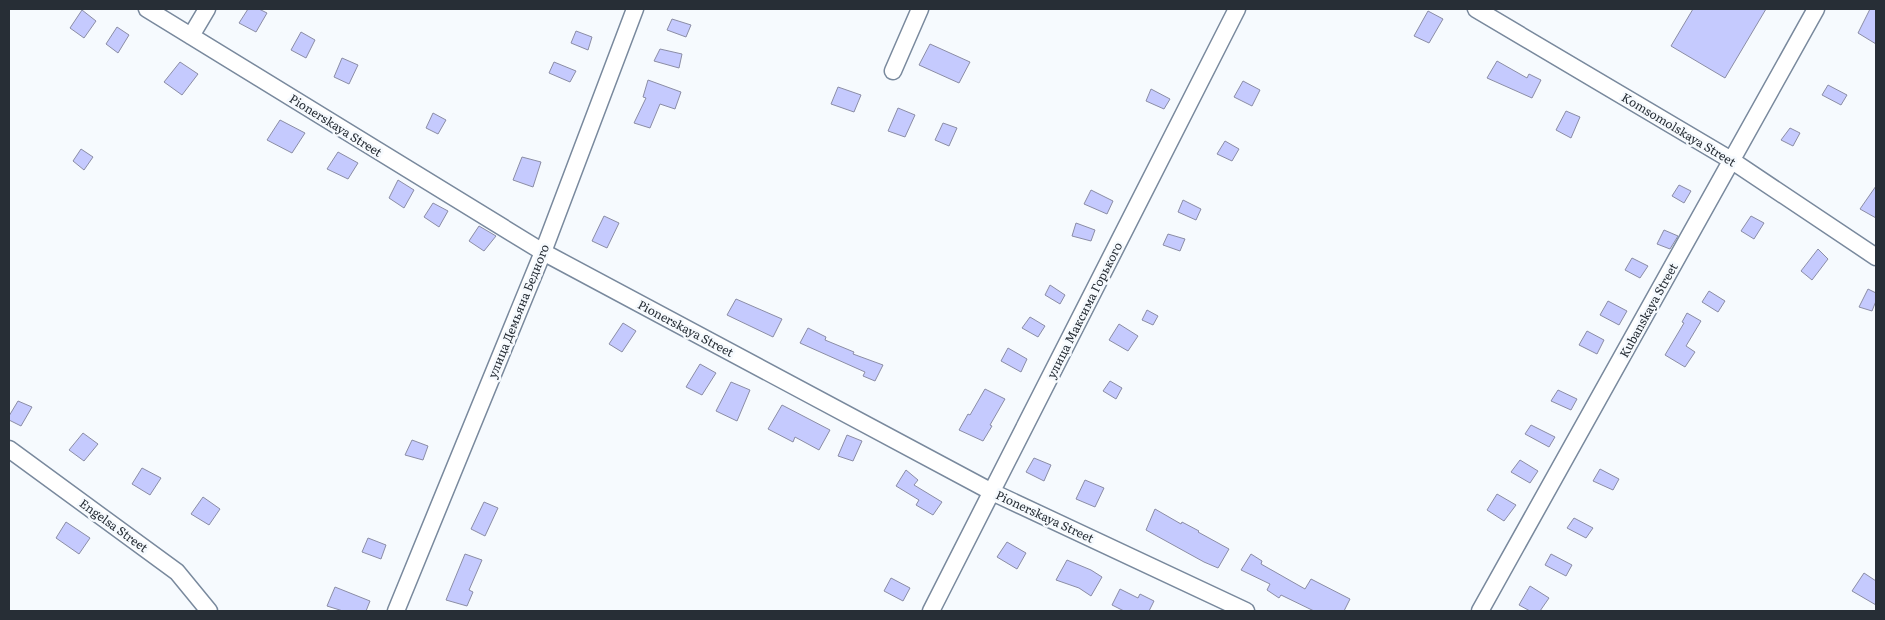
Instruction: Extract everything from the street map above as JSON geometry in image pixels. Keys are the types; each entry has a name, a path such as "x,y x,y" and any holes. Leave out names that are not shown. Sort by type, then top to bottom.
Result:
{"street":[{"name":"Pionerskaya Street","path":"147,9 543,252 992,492 1246,611"},
{"path":"191,36 207,9"},
{"name":"улица Демьяна Бедного","path":"396,611 543,252 635,9"},
{"path":"893,71 920,9"},
{"name":"улица Максима Горького","path":"931,611 1237,9"},
{"name":"Komsomolskaya Street","path":"1476,9 1731,160 1876,257"},
{"name":"Kubanskaya Street","path":"1480,611 1816,9"},
{"name":"Engelsa Street","path":"9,449 177,572 209,611"}],"building":[{"path":"248,9 259,9 267,13 256,32 239,23"},
{"path":"1693,9 1766,9 1725,78 1671,46"},
{"path":"1870,9 1876,9 1876,44 1858,33"},
{"path":"82,10 96,21 84,38 70,28"},
{"path":"1428,11 1443,19 1429,43 1414,36"},
{"path":"672,19 691,25 686,37 667,30"},
{"path":"117,27 129,35 118,53 106,44"},
{"path":"576,31 592,37 588,50 571,43"},
{"path":"301,32 315,40 306,58 291,50"},
{"path":"930,44 970,62 959,83 919,65"},
{"path":"660,49 682,54 679,68 654,61"},
{"path":"342,58 358,65 349,84 334,77"},
{"path":"1497,61 1527,78 1529,74 1541,80 1532,98 1487,78"},
{"path":"180,62 198,74 182,95 164,82"},
{"path":"554,62 576,71 570,82 549,73"},
{"path":"648,80 681,92 675,109 660,104 650,128 634,123 646,98 643,97"},
{"path":"1243,81 1260,90 1252,106 1234,97"},
{"path":"1828,85 1847,95 1841,105 1822,95"},
{"path":"838,87 861,95 854,112 831,104"},
{"path":"1151,89 1170,99 1164,109 1146,101"},
{"path":"898,108 915,115 905,137 888,131"},
{"path":"1566,111 1580,117 1571,138 1556,130"},
{"path":"433,113 446,120 438,134 426,128"},
{"path":"280,120 305,133 292,153 267,140"},
{"path":"943,123 957,128 949,146 935,140"},
{"path":"1790,128 1800,133 1793,146 1781,140"},
{"path":"1225,141 1239,149 1232,161 1217,154"},
{"path":"81,149 93,157 84,170 73,161"},
{"path":"338,152 358,163 348,179 327,169"},
{"path":"522,157 541,162 533,187 513,180"},
{"path":"398,180 414,190 404,208 389,198"},
{"path":"1679,185 1691,191 1684,203 1672,196"},
{"path":"1876,186 1876,218 1860,209"},
{"path":"1091,190 1113,201 1107,214 1084,204"},
{"path":"1183,200 1201,209 1196,220 1178,212"},
{"path":"433,203 448,211 439,227 424,217"},
{"path":"604,216 619,223 607,248 592,241"},
{"path":"1751,216 1764,223 1754,239 1741,231"},
{"path":"1076,223 1095,230 1091,241 1072,236"},
{"path":"479,226 496,236 484,251 469,241"},
{"path":"1664,230 1678,236 1670,249 1657,244"},
{"path":"1168,234 1185,239 1180,251 1163,245"},
{"path":"1818,249 1828,259 1812,280 1801,271"},
{"path":"1632,258 1648,266 1640,278 1625,270"},
{"path":"1050,285 1065,295 1060,304 1045,295"},
{"path":"1868,289 1876,293 1876,301 1872,311 1859,307"},
{"path":"1709,291 1725,301 1718,312 1702,302"},
{"path":"736,299 782,319 773,337 727,315"},
{"path":"1608,301 1627,311 1619,325 1600,315"},
{"path":"1147,310 1158,316 1153,325 1142,320"},
{"path":"1687,313 1701,321 1686,346 1695,352 1685,367 1665,355 1684,323 1682,322"},
{"path":"1030,317 1045,326 1038,337 1022,328"},
{"path":"623,323 636,331 622,352 609,344"},
{"path":"1119,324 1138,336 1128,351 1109,340"},
{"path":"808,328 826,337 825,340 854,352 853,354 883,365 875,381 863,376 865,372 800,343"},
{"path":"1587,331 1604,340 1597,354 1579,345"},
{"path":"1008,348 1027,359 1021,372 1001,361"},
{"path":"700,364 716,373 702,395 686,387"},
{"path":"1110,381 1122,388 1116,399 1103,391"},
{"path":"731,382 750,390 737,421 716,411"},
{"path":"985,389 1005,399 983,441 959,430"},
{"path":"1558,390 1577,399 1571,410 1551,401"},
{"path":"18,401 32,407 21,426 9,420 9,416"},
{"path":"782,405 830,430 819,450 795,437 793,442 768,429"},
{"path":"1531,425 1555,437 1549,447 1525,434"},
{"path":"83,433 98,444 84,461 69,450"},
{"path":"847,435 862,441 853,461 838,456"},
{"path":"412,440 428,446 423,460 405,455"},
{"path":"1034,458 1051,465 1044,481 1026,472"},
{"path":"1520,460 1538,471 1530,483 1511,472"},
{"path":"142,468 161,478 150,495 132,484"},
{"path":"1600,469 1619,479 1613,490 1593,481"},
{"path":"906,470 918,480 914,485 942,502 933,515 916,505 919,500 896,486"},
{"path":"1085,480 1104,488 1095,507 1076,499"},
{"path":"1497,494 1516,505 1504,521 1487,510"},
{"path":"203,497 220,509 209,525 191,514"},
{"path":"484,502 498,508 485,536 471,529"},
{"path":"1155,509 1181,524 1182,522 1199,531 1229,549 1218,568 1146,530"},
{"path":"1574,518 1593,528 1586,538 1567,528"},
{"path":"66,522 90,538 79,554 56,538"},
{"path":"368,538 386,545 381,559 362,552"},
{"path":"1007,542 1026,553 1017,569 997,557"},
{"path":"465,554 482,560 469,590 473,592 467,606 446,600"},
{"path":"1251,554 1262,561 1261,564 1305,589 1311,579 1350,599 1344,611 1314,611 1281,595 1279,598 1267,590 1270,584 1241,570"},
{"path":"1551,554 1572,565 1566,576 1545,565"},
{"path":"1067,560 1102,577 1091,596 1079,588 1056,580"},
{"path":"1864,573 1876,581 1876,605 1852,591"},
{"path":"891,578 910,588 903,601 884,591"},
{"path":"1530,586 1549,598 1540,611 1530,611 1519,605"},
{"path":"335,587 370,601 366,611 343,611 327,606"},
{"path":"1120,589 1138,598 1140,594 1154,601 1149,611 1124,611 1112,605"}]}
